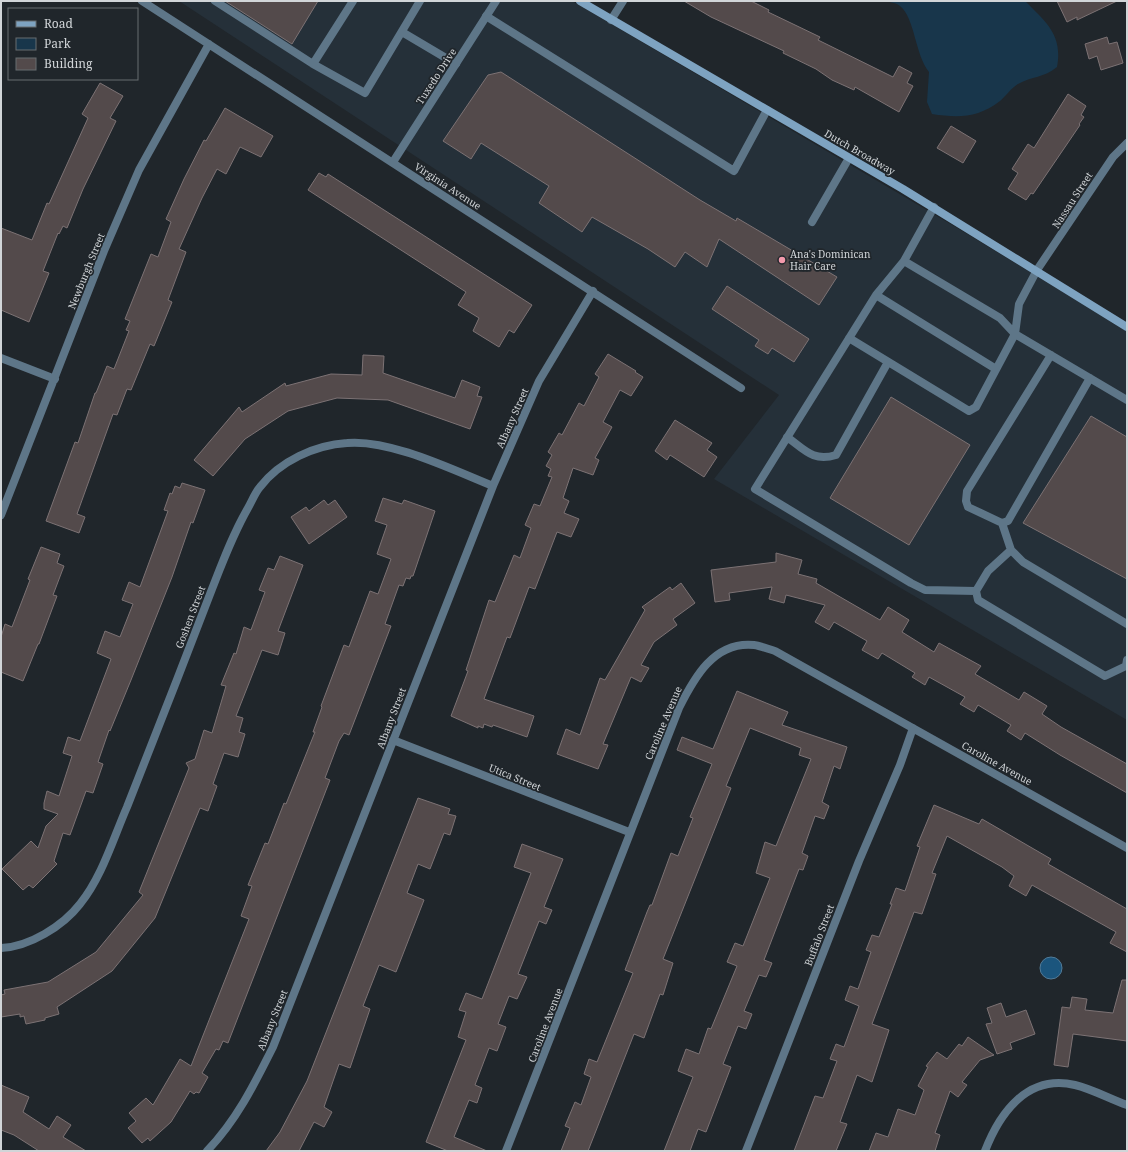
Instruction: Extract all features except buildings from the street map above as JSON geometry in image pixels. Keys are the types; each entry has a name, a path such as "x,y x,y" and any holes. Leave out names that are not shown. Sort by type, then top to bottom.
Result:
{"main road":[{"name":"Dutch Broadway","path":"580,1 934,208 1037,270 1127,327"}],"street":[{"name":"Virginia Avenue","path":"142,1 741,388"},
{"path":"215,1 314,64 365,93 420,1"},
{"path":"314,64 353,1"},
{"name":"Tuxedo Drive","path":"393,162 496,1"},
{"path":"611,20 623,1"},
{"path":"486,16 734,171 767,110"},
{"path":"402,32 456,64"},
{"name":"Newburgh Street","path":"1,515 104,251 139,170 209,44"},
{"name":"Nassau Street","path":"1015,334 1018,304 1037,270 1113,157 1127,143"},
{"path":"812,222 849,158"},
{"path":"934,208 904,261 876,294 755,490 925,590 976,591"},
{"path":"904,261 1000,318 1015,334 1127,400"},
{"name":"Albany Street","path":"207,1151 221,1137 242,1107 273,1047 493,486 539,381 593,291"},
{"path":"876,294 996,369"},
{"path":"849,338 969,411 976,407 1015,334"},
{"path":"1051,355 967,492 966,501 968,507 1002,523 1008,521 1090,378"},
{"path":"1,358 55,379"},
{"path":"788,437 812,455 822,458 836,455 888,362"},
{"name":"Goshen Street","path":"1,948 9,948 46,934 61,923 80,904 100,871 149,753 232,537 260,487 283,466 301,455 322,447 348,443 369,443 398,449 493,486"},
{"path":"1002,523 1011,550 1023,562 1127,624"},
{"path":"1011,550 988,571 976,591 978,600 1105,676 1127,664"},
{"name":"Caroline Avenue","path":"506,1151 678,708 691,682 710,659 732,647 753,645 775,651 1127,848"},
{"name":"Buffalo Street","path":"746,1151 859,861 900,765 913,728"},
{"name":"Utica Street","path":"393,740 629,832"},
{"path":"985,1151 1003,1115 1018,1097 1043,1084 1075,1085 1127,1105"}],"shaded area":[{"path":"179,1 572,1 959,229 1127,331 1127,720 714,479 779,395"}],"green space":[{"path":"885,1 1025,1 1046,23 1055,38 1058,56 1057,67 1043,75 1018,84 1000,101 984,111 976,114 959,116 932,114 927,102 929,72 924,65 909,19 899,5"}],"water":[{"path":"1051,957 1059,960 1062,968 1059,976 1051,979 1043,976 1040,968 1043,960"}],"place":[{"name":"Ana's Dominican Hair Care","path":"782,260"}]}
